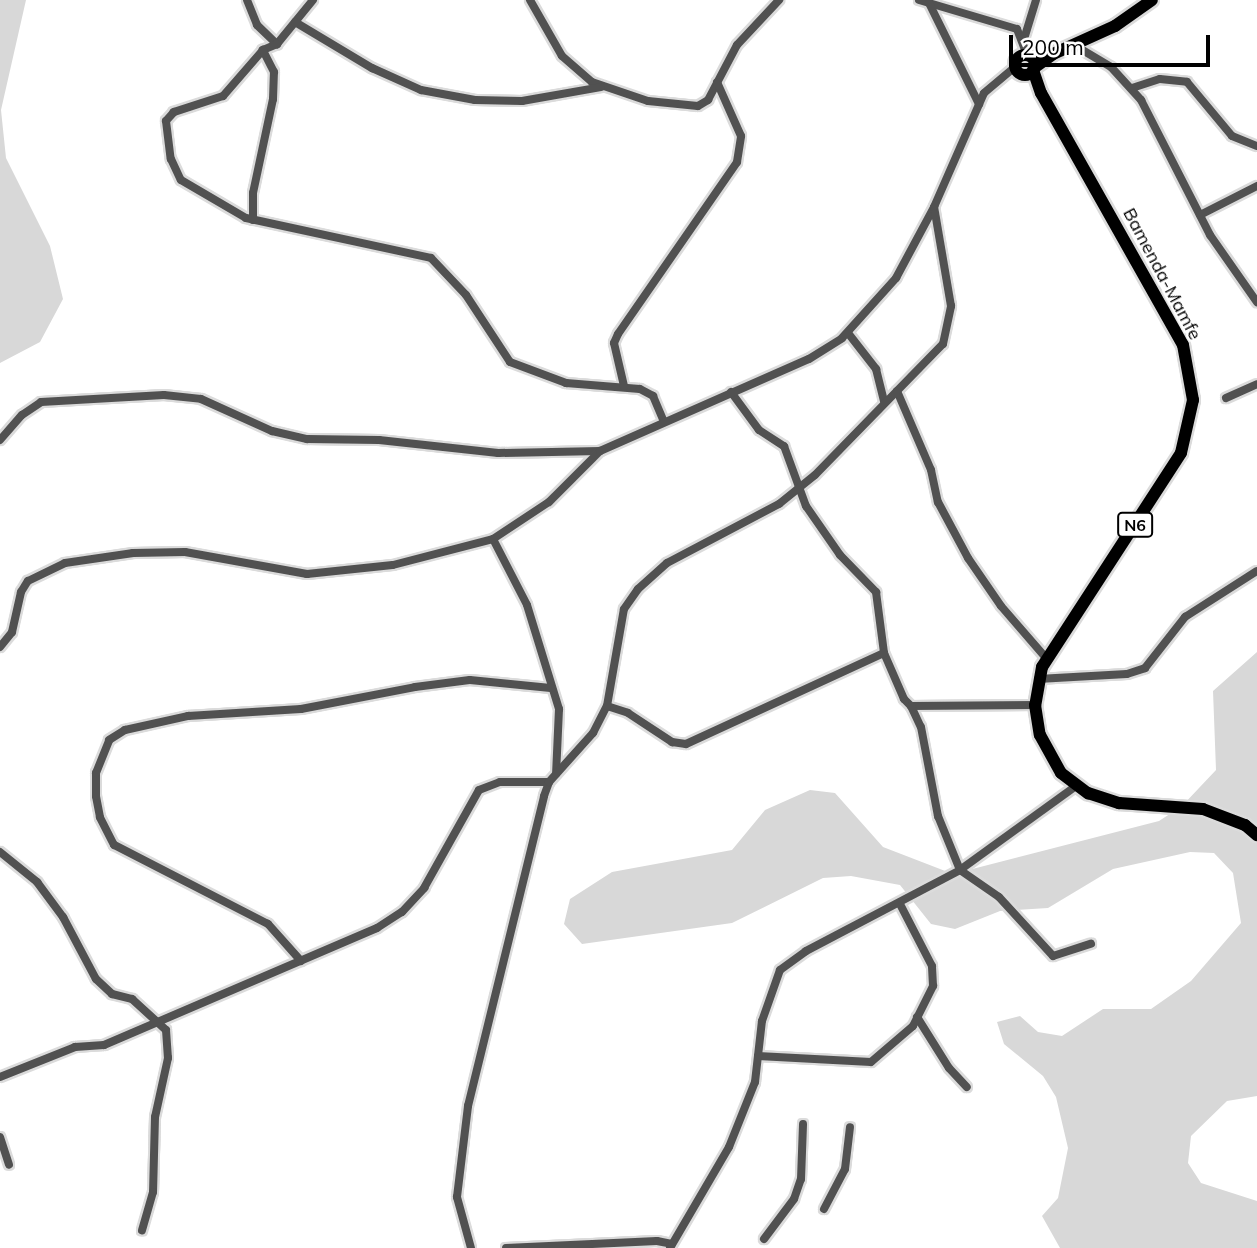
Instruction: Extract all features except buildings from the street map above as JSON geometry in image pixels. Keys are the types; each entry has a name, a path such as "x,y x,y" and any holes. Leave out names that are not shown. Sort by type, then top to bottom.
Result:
{"highway":[{"path":"1027,66 1115,26 1152,0"},
{"name":"Bamenda-Mamfe","path":"1027,66 1183,345 1194,400 1188,435 1171,470 1046,658 1038,679 1035,705 1045,750 1076,786 1119,803 1203,809 1254,832"}],"street":[{"path":"247,0 257,25 277,44"},
{"path":"313,0 277,44 263,50 223,96 174,112 165,131 171,159 181,180 253,220 431,258 456,282 516,366 575,385 624,386 653,396 664,422"},
{"path":"530,0 562,56 601,87 648,101 698,106 708,100 737,45 779,0"},
{"path":"919,0 1017,29 1024,39"},
{"path":"0,647 12,632 21,592 28,581 65,564 143,552 185,552 289,573 320,573 419,560 493,539 549,502 600,451 731,391 809,359 848,333 896,278 934,207 979,104 992,82 1027,66 1024,39 1036,0"},
{"path":"929,3 979,104"},
{"path":"295,22 372,68 421,90 475,100 522,101 601,87"},
{"path":"1074,44 1111,66 1132,88 1155,123 1200,215 1257,302"},
{"path":"253,220 253,193 273,99 274,72 263,50"},
{"path":"1132,88 1160,79 1187,82 1232,136 1257,146"},
{"path":"624,386 614,343 618,334 737,162 741,136 717,82"},
{"path":"1200,215 1257,186"},
{"path":"471,1248 457,1197 468,1106 549,782 593,733 607,706 619,626 638,589 677,557 779,504 936,353 950,325 949,280 934,207"},
{"path":"848,333 876,369 884,402"},
{"path":"1226,398 1257,384"},
{"path":"731,391 759,430 783,446 797,489 840,555 876,592 884,653 921,727 938,816 960,870 999,897 1053,956 1091,944"},
{"path":"897,391 931,470 938,502 968,558 1001,606 1046,658"},
{"path":"0,440 22,415 41,402 164,395 201,399 272,431 307,439 379,440 488,453 600,451"},
{"path":"493,539 527,605 559,709 556,774"},
{"path":"1038,679 1127,674 1145,668 1155,662 1173,629 1185,617 1257,571"},
{"path":"607,706 628,713 672,742 687,744 884,653"},
{"path":"301,961 268,924 114,845 100,817 96,796 96,772 109,740 125,730 188,716 301,709 415,687 470,680 551,688"},
{"path":"911,706 1035,705"},
{"path":"0,1077 75,1047 104,1045 301,961 402,912 441,862 479,790 500,782 549,782"},
{"path":"506,1248 657,1241 671,1246 729,1147 755,1082 771,987 780,971 806,951 900,904 960,870 1076,786"},
{"path":"0,852 37,882 63,917 96,979 112,993 132,999 160,1021 166,1030 168,1058 155,1117 153,1192 142,1230"},
{"path":"758,1056 871,1062 899,1041 917,1017 933,986 932,966 900,904"},
{"path":"917,1017 949,1068 967,1087"},
{"path":"764,1239 794,1199 801,1179 803,1124"},
{"path":"824,1209 845,1169 850,1128"},
{"path":"0,1137 9,1165"}],"shaded area":[{"path":"0,0 26,0 1,110 6,158 50,246 63,299 40,342 0,363"},
{"path":"1257,652 1257,1096 1227,1101 1191,1136 1188,1163 1201,1183 1257,1201 1257,1248 1060,1248 1042,1216 1058,1198 1068,1148 1056,1097 1043,1076 1004,1044 997,1022 1020,1016 1038,1032 1062,1036 1103,1009 1151,1009 1191,981 1241,923 1233,873 1214,853 1190,852 1113,869 1048,908 1000,911 955,929 931,924 900,885 851,876 823,878 732,923 582,944 564,924 570,899 612,872 732,850 765,810 810,790 835,793 883,847 953,874 1159,821 1182,806 1216,770 1213,691"}]}
